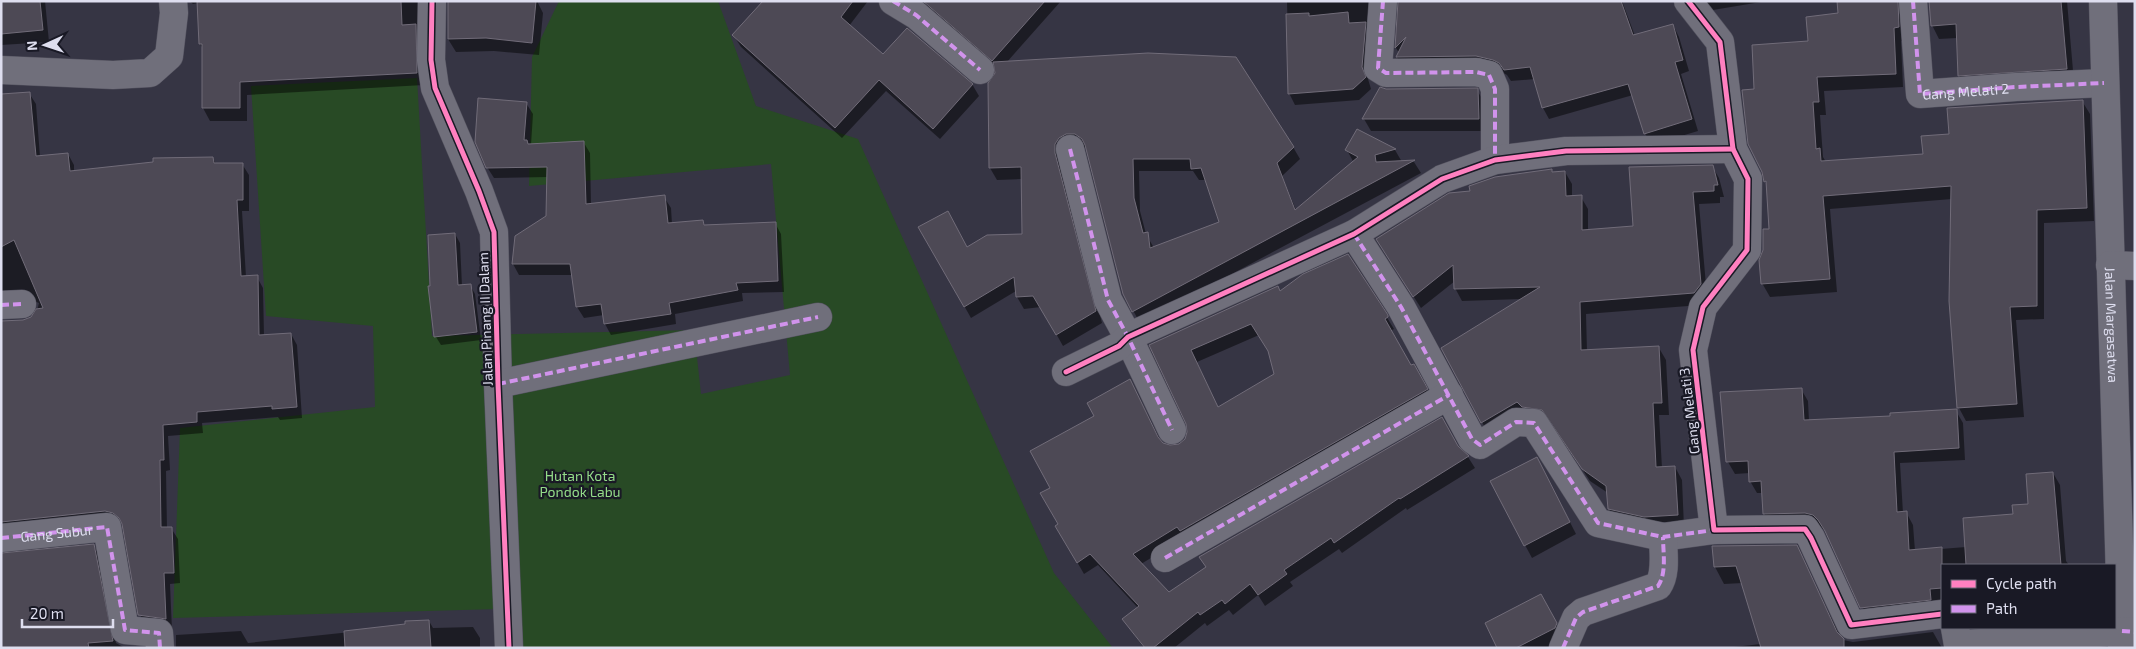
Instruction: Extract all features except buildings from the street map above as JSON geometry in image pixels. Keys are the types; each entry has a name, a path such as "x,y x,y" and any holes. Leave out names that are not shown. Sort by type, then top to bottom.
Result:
{"street":[{"path":"1,70 113,75 150,73 168,56 174,13 173,1"},
{"name":"Jalan Pinang II Dalam","path":"432,1 431,60 435,88 480,191 494,232 509,648"},
{"path":"893,1 916,15 980,70"},
{"path":"1383,1 1378,68 1386,73 1476,72 1489,75 1494,89 1495,160"},
{"name":"Gang Melati 3","path":"1688,1 1720,42 1733,149 1748,178 1747,250 1704,307 1693,350 1714,530"},
{"name":"Gang Melati 2","path":"1914,1 1920,94 2104,83"},
{"name":"Jalan Margasatwa","path":"2103,1 2104,83 2122,266 2126,637"},
{"path":"1070,149 1108,300 1128,337 1172,430"},
{"path":"1066,372 1118,346 1128,337 1354,234 1442,179 1495,160 1566,151 1733,149"},
{"path":"1354,234 1401,307 1472,439 1480,445 1516,422 1534,423 1598,523 1663,537 1714,530 1805,529 1811,538 1851,625 1941,614"},
{"path":"498,384 818,317"},
{"path":"1165,558 1449,395"},
{"name":"Gang Subur","path":"1,538 107,526 125,630 159,633 160,648"},
{"path":"1563,648 1576,618 1583,612 1658,586 1662,581 1664,568 1663,537"},
{"path":"1955,629 1958,645 2126,637"}],"green space":[{"name":"Hutan Kota Pondok Labu","path":"559,1 718,1 756,106 858,139 1054,573 1113,648 503,648 499,609 173,618 180,428 375,407 373,326 266,316 251,86 417,78 432,336 694,330 701,394 790,375 771,164 529,186 532,57"}],"marked path":[{"path":"893,1 916,15 980,70"},
{"path":"1383,1 1378,68 1386,73 1476,72 1489,75 1495,89 1495,160"},
{"path":"1913,1 1920,94 2104,83"},
{"path":"1070,149 1108,300 1128,337 1172,430"},
{"path":"1354,234 1401,307 1472,439 1480,445 1516,422 1534,423 1598,523 1663,537 1714,530"},
{"path":"1,305 22,304"},
{"path":"498,384 818,317"},
{"path":"1165,558 1449,395"},
{"path":"1,538 107,527 125,630 159,633 160,648"},
{"path":"1563,648 1576,618 1583,612 1658,586 1664,569 1663,537"},
{"path":"2122,631 2135,632"}],"cycle path":[{"path":"432,1 431,60 435,88 479,191 494,232 509,648"},
{"path":"1688,1 1720,42 1733,149 1748,179 1747,250 1703,307 1693,350 1714,530 1805,529 1811,538 1851,625 1941,614"},
{"path":"1066,372 1119,346 1128,337 1354,234 1442,179 1495,160 1566,151 1733,149"}]}
